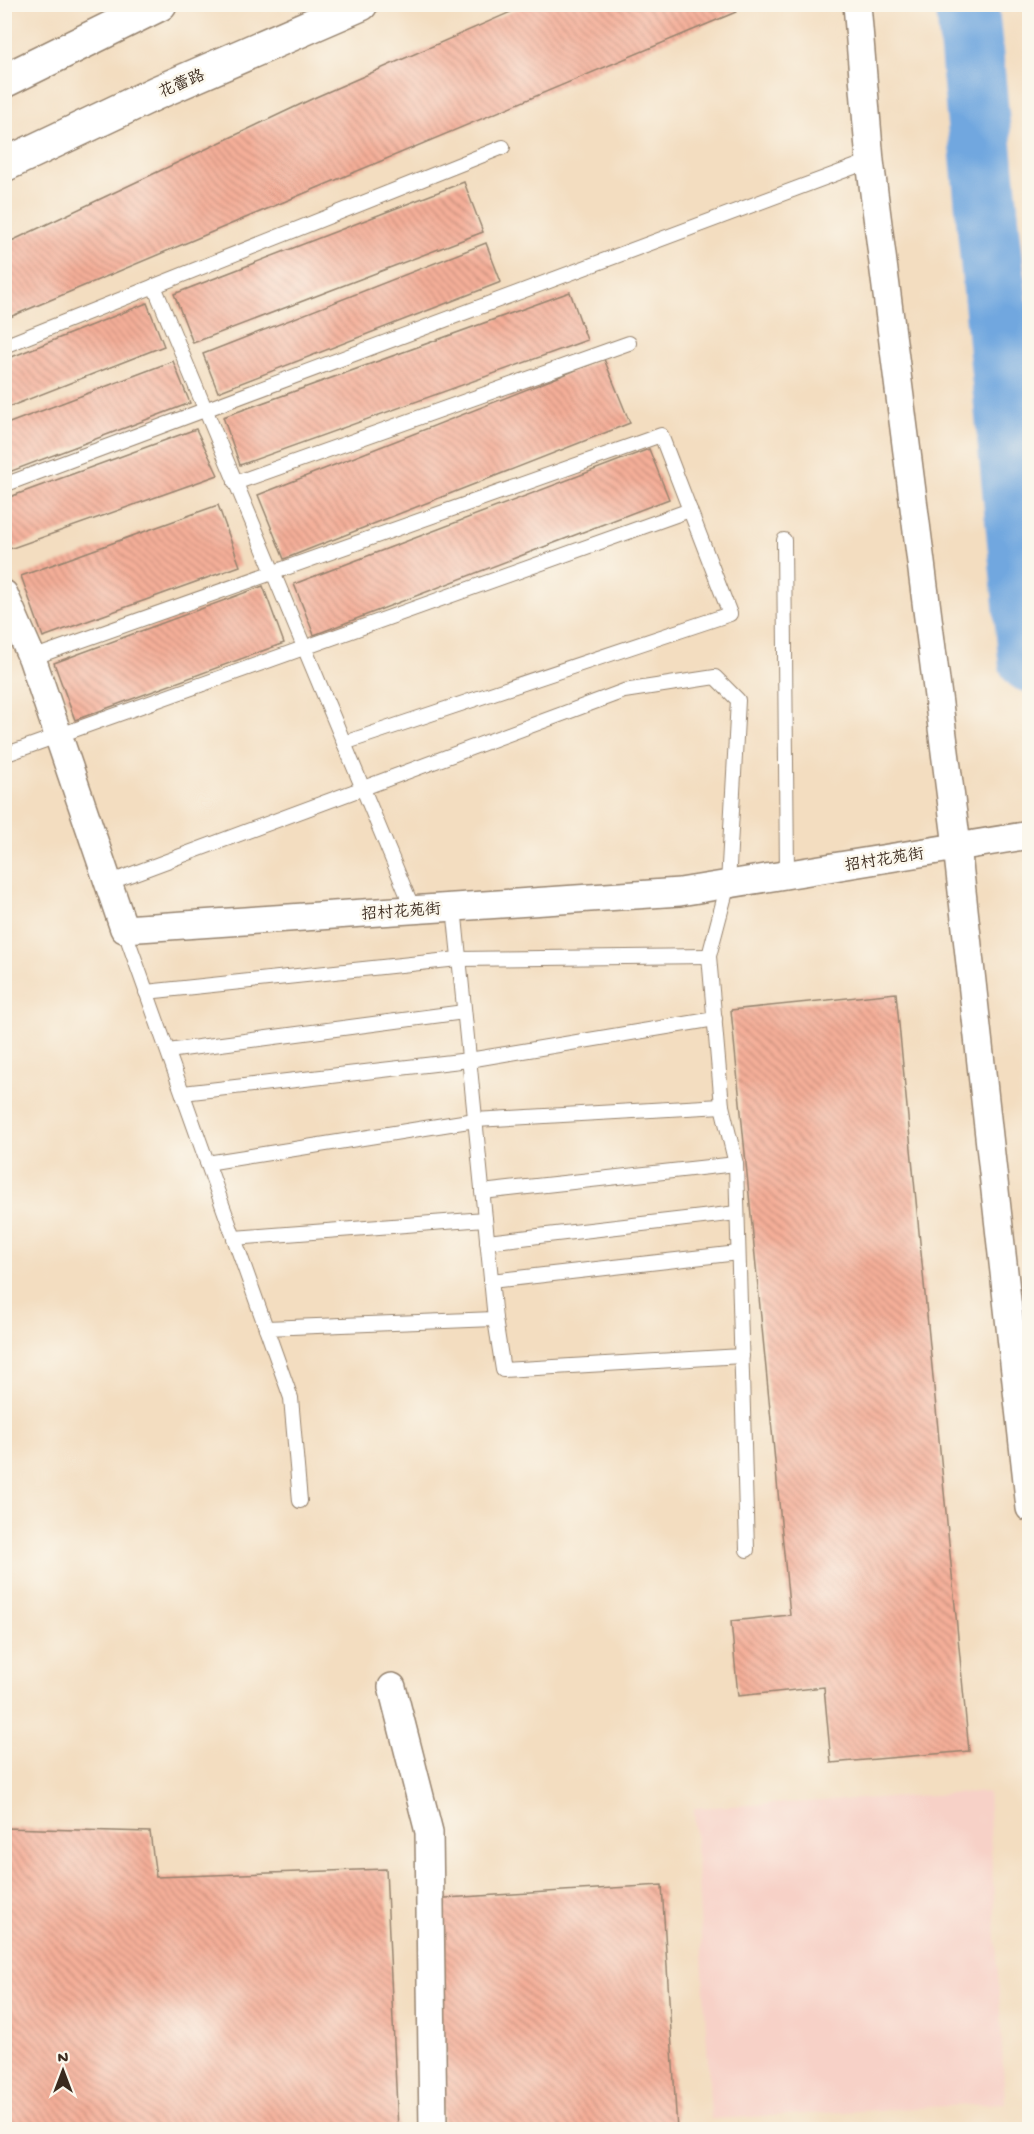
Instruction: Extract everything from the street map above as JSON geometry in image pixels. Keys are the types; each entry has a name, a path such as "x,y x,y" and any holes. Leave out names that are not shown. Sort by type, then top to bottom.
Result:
{"main road":[{"path":"4,81 160,4"},
{"name":"花蕾路","path":"4,165 156,93 361,4"}],"street":[{"path":"857,4 870,161 957,846 1029,1508"},
{"path":"4,594 32,658 124,929"},
{"name":"招村花苑街","path":"124,929 680,892 1029,835"},
{"path":"392,1687 429,1832 434,2130"}],"lane":[{"path":"4,346 503,147"},
{"path":"4,485 870,161"},
{"path":"154,286 413,909"},
{"path":"236,483 629,343"},
{"path":"32,658 661,435 730,614 344,743"},
{"path":"4,755 690,510"},
{"path":"784,540 787,874"},
{"path":"108,883 624,691 716,677 738,700 728,884 709,956 722,1106 736,1164 747,1550"},
{"path":"454,907 495,1319 503,1370 742,1356"},
{"path":"124,929 291,1398 300,1501"},
{"path":"146,992 458,959 709,956"},
{"path":"168,1051 464,1012"},
{"path":"183,1093 468,1060 715,1019"},
{"path":"207,1163 475,1120 722,1106"},
{"path":"482,1192 736,1164"},
{"path":"487,1242 737,1214"},
{"path":"234,1238 485,1219"},
{"path":"492,1281 738,1253"},
{"path":"266,1328 495,1319"}],"shaded area":[{"path":"988,1792 1005,2103 711,2119 694,1808"}],"building":[{"path":"529,4 735,4 736,12 5,319 5,244 316,97"},
{"path":"464,182 483,232 193,343 174,294"},
{"path":"486,243 501,282 218,392 203,354"},
{"path":"570,292 587,340 240,465 223,417"},
{"path":"147,303 164,346 4,409 4,360"},
{"path":"604,359 630,423 284,559 258,495"},
{"path":"173,361 190,403 4,474 4,425"},
{"path":"196,429 218,475 4,551 4,499"},
{"path":"649,449 669,499 314,635 294,584"},
{"path":"218,505 240,566 43,637 21,576"},
{"path":"263,586 284,643 75,720 54,663"},
{"path":"896,993 969,1751 831,1763 824,1687 738,1696 731,1621 790,1615 731,1010"},
{"path":"4,1828 150,1832 156,1877 386,1869 398,2130 4,2130"},
{"path":"662,1885 677,2130 443,2130 429,1899"}],"waterway":[{"path":"967,4 1030,661"}]}
